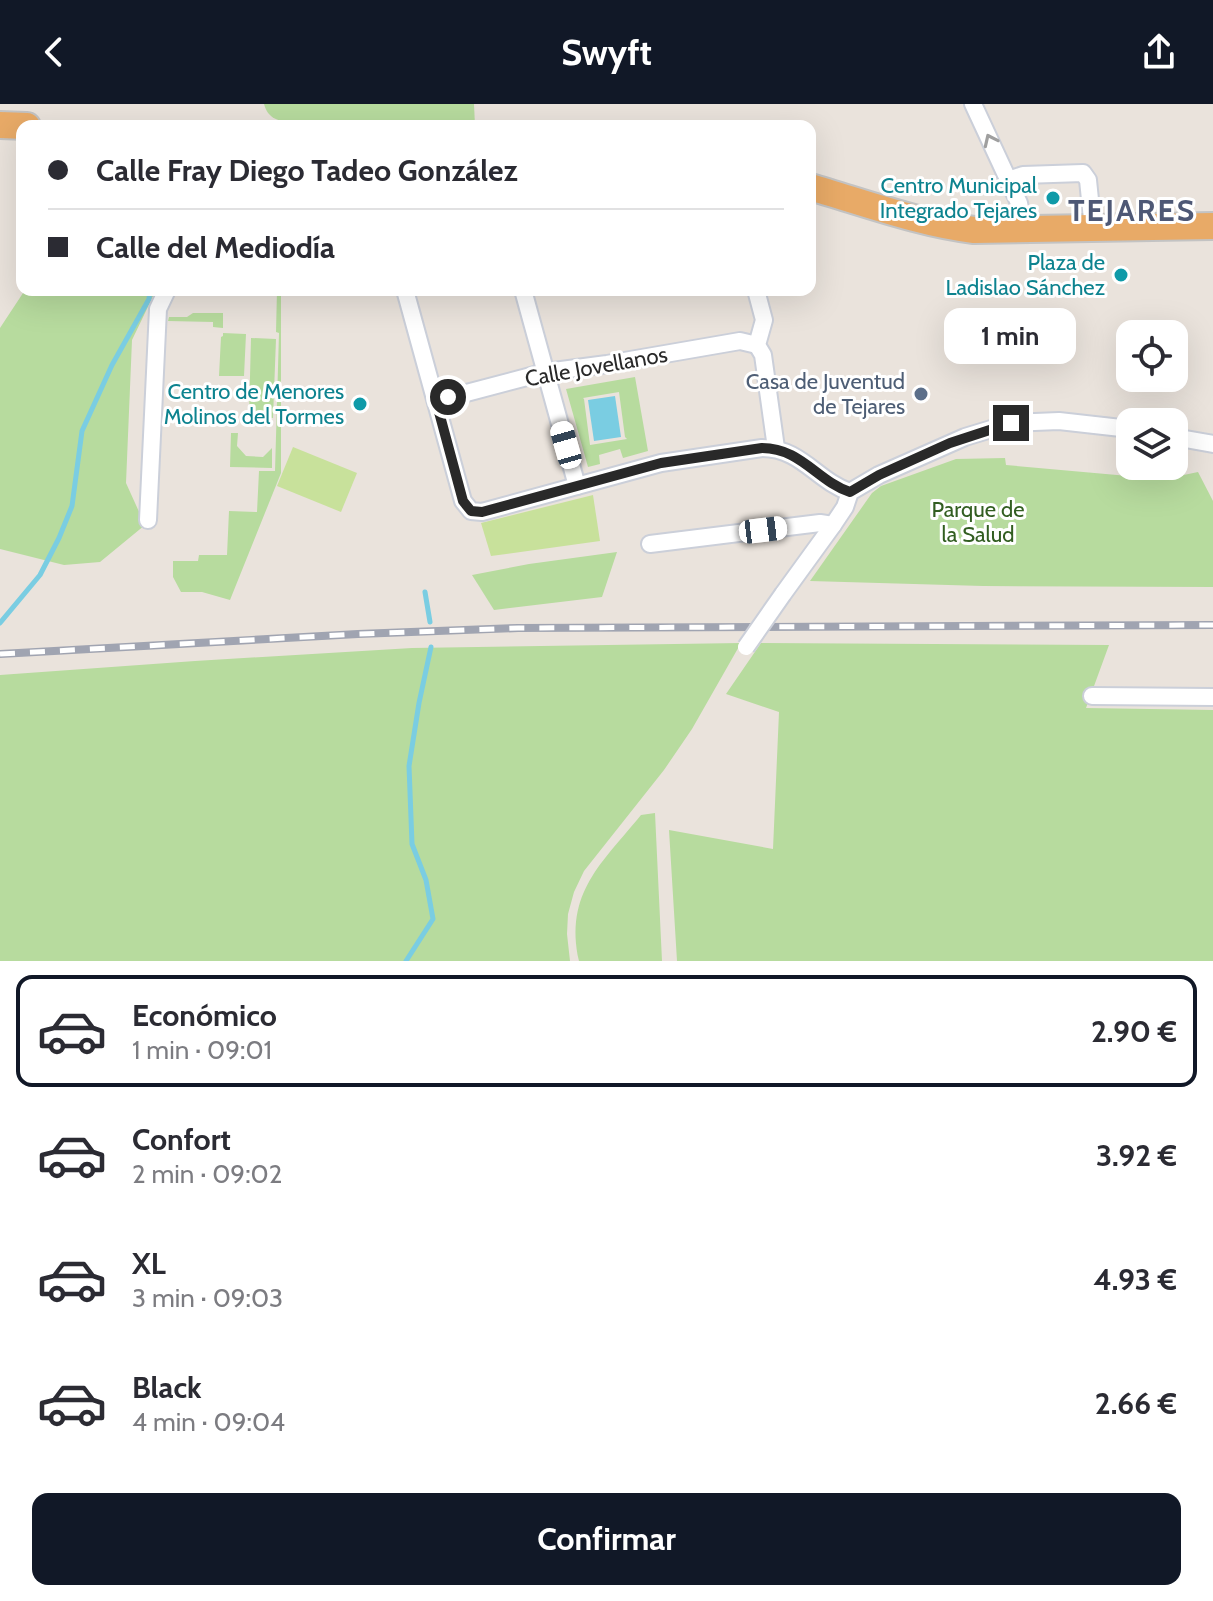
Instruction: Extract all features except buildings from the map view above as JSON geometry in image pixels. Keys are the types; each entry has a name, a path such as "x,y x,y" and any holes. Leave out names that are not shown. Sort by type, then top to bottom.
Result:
{"highway":[{"path":"816,189 974,230 1213,226"}],"street":[{"path":"973,104 1019,203 1024,229"},
{"path":"1008,180 1023,175 1083,173 1088,180 1093,229"},
{"path":"148,520 158,309 164,296"},
{"path":"408,296 463,501 471,511 482,512 661,463 762,448 776,448 795,456 839,489 850,492"},
{"path":"525,296 577,486"},
{"path":"758,296 764,320 757,345 763,355 776,448"},
{"name":"Calle Jovellanos","path":"436,401 546,372 740,341 757,345"},
{"path":"746,647 833,525 845,507 850,492 879,475 965,437 1011,423 1059,421 1116,427"},
{"path":"1188,440 1213,444"},
{"path":"650,544 820,523 833,525"},
{"path":"1092,696 1213,697"}],"green space":[{"path":"264,104 474,104 475,120 278,120"},
{"path":"21,296 153,296 132,340 126,483 145,525 100,562 64,565 0,549 0,328"},
{"path":"277,296 281,296 281,473 230,600 202,592 181,592 173,577 173,561 198,561 199,555 227,555 229,511 257,512 259,471 275,471 279,333 276,332"},
{"path":"193,313 223,313 223,328 213,327 213,322 168,321 169,317 187,317"},
{"path":"223,333 246,334 244,376 219,376"},
{"path":"251,338 276,339 273,418 249,415"},
{"path":"635,377 648,451 623,458 620,449 599,455 600,464 588,467 566,389","holes":["619,392 627,439 590,445 583,398"]},
{"path":"231,433 238,433 237,446 246,456 263,457 272,448 272,468 230,467"},
{"path":"293,447 357,473 341,512 277,486"},
{"name":"Parque de la Salud","path":"1005,458 1006,465 1116,475 1116,480 1188,480 1188,474 1198,472 1213,501 1213,587 983,586 810,581 872,493 881,486 956,459"},
{"path":"593,495 600,541 491,556 481,523"},
{"path":"617,552 602,597 494,610 472,575 529,564"},
{"path":"741,643 692,729 664,770 584,871 568,914 570,961 0,961 0,675 412,648"},
{"path":"761,643 1109,645 1086,708 1213,710 1213,961 677,961 669,830 773,849 779,712 726,694"},
{"path":"655,813 662,961 579,961 577,916 590,880 641,815"}],"water":[{"path":"615,396 621,437 594,441 588,400"}],"waterway":[{"path":"0,623 40,575 59,538 72,506 82,431 112,365 149,296"},
{"path":"425,592 430,622"},
{"path":"406,961 433,919 426,880 412,844 409,766 431,647"}],"railway":[{"path":"0,654 518,628 1213,625"}],"place":[{"name":"Centro Municipal Integrado Tejares","path":"1053,198"},
{"name":"Plaza de Ladislao Sánchez","path":"1121,275"},
{"name":"Casa de Juventud de Tejares","path":"921,394"},
{"name":"Centro de Menores Molinos del Tormes","path":"360,404"}],"district":[{"name":"TEJARES","path":"1132,211"}],"route":[{"path":"448,397 436,401 463,501 471,511 482,512 661,463 762,448 787,452 839,489 850,492 879,475 950,443 1011,423"}]}
